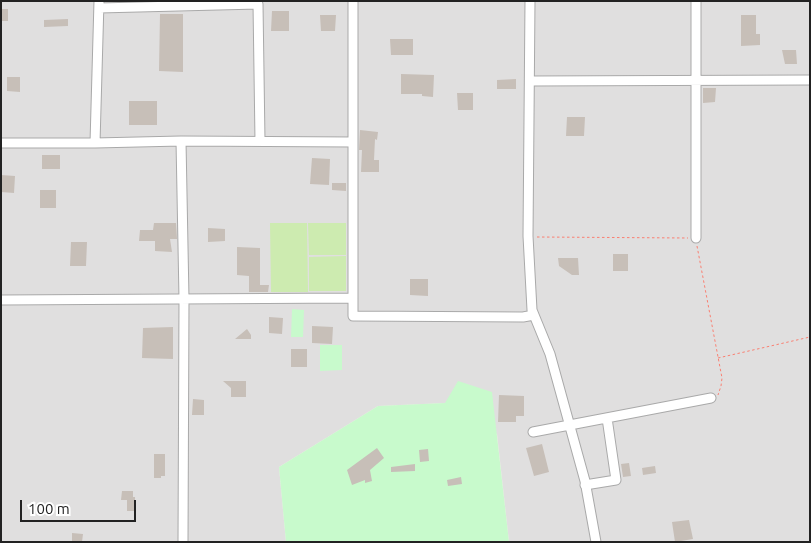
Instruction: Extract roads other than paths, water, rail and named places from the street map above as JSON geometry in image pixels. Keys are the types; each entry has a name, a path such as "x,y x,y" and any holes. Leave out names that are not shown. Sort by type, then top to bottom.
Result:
{"street":[{"path":"353,1 353,316 534,315"},
{"path":"530,1 528,236 532,310 550,354 570,425 586,485 596,542"},
{"path":"696,1 696,238"},
{"path":"95,143 99,5 258,4 260,141"},
{"path":"530,81 810,80"},
{"path":"181,141 184,299 183,542"},
{"path":"1,143 353,142"},
{"path":"1,300 353,298"},
{"path":"533,432 711,398"},
{"path":"586,485 616,480 607,418"}]}
